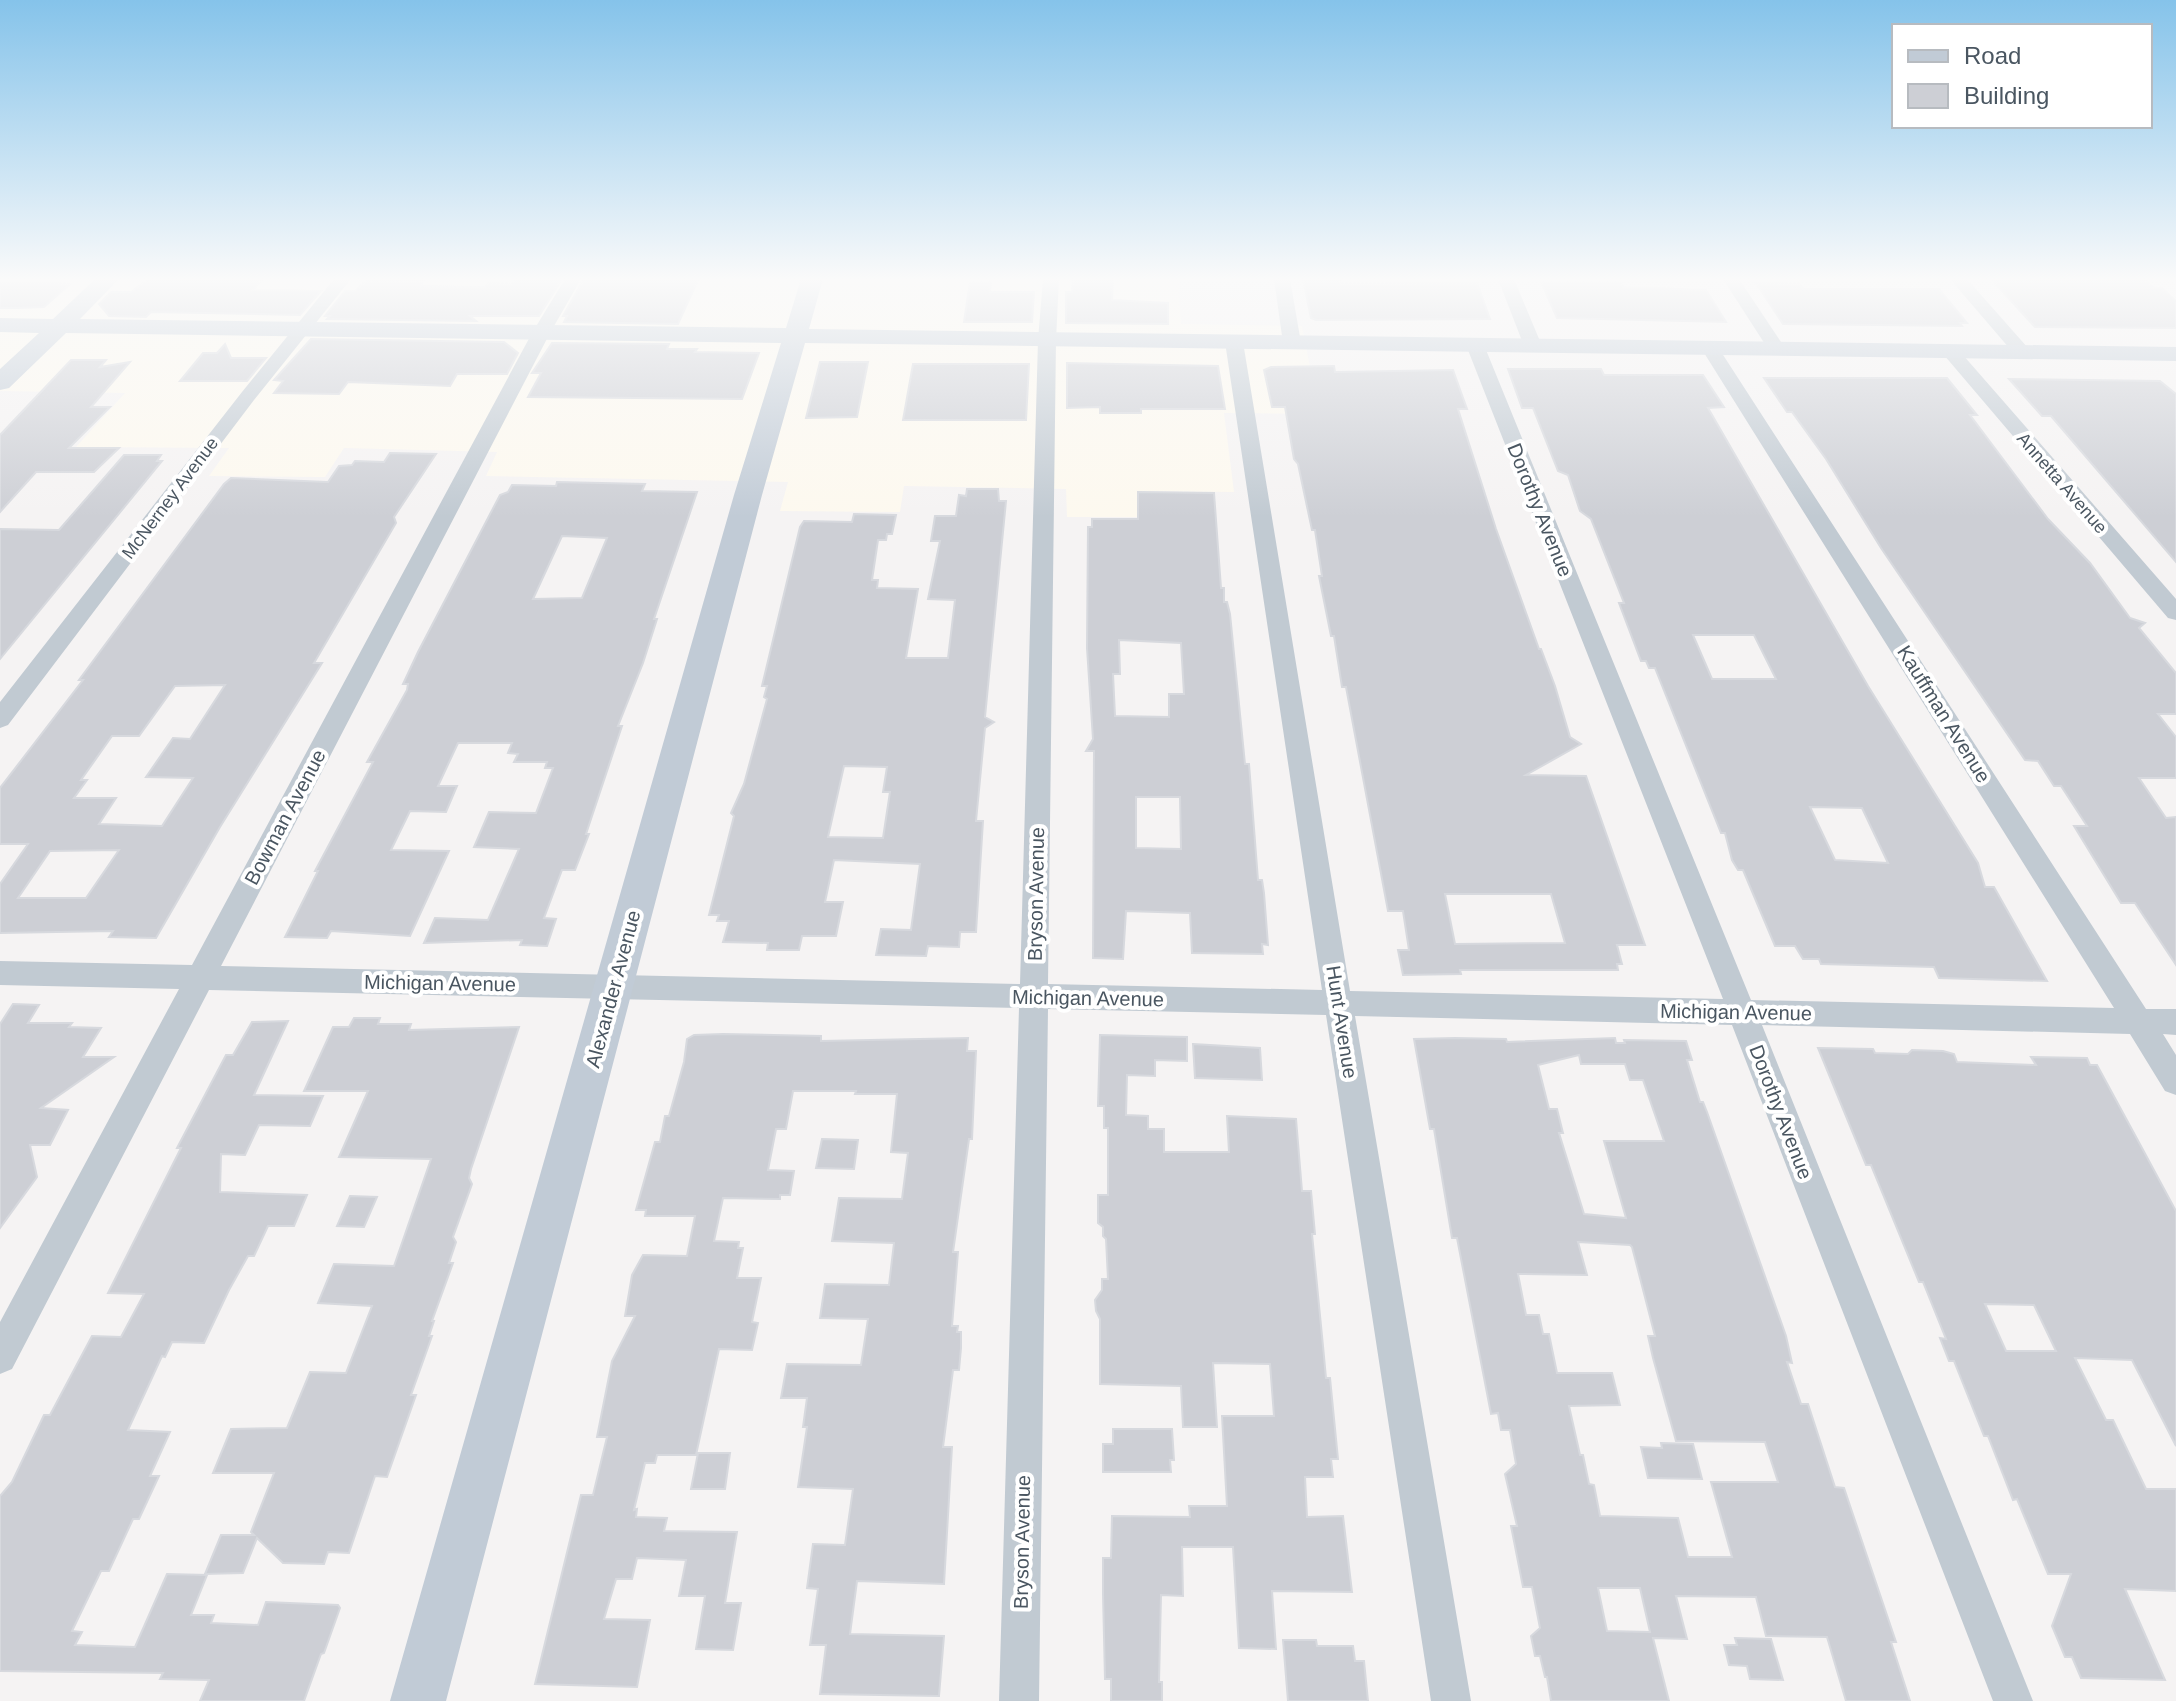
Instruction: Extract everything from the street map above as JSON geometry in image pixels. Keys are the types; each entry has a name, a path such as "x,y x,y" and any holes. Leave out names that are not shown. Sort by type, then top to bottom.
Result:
{"main road":[{"path":"0,383 25,358"},
{"name":"Alexander Avenue","path":"418,1701 787,358"}],"street":[{"name":"McNerney Avenue","path":"0,719 277,358"},
{"name":"Bowman Avenue","path":"0,1357 528,358"},
{"name":"Bryson Avenue","path":"1019,1701 1047,358"},
{"name":"Hunt Avenue","path":"1236,358 1451,1701"},
{"name":"Dorothy Avenue","path":"1480,358 2013,1701"},
{"name":"Kauffman Avenue","path":"1717,358 2176,1081"},
{"name":"Annetta Avenue","path":"1956,358 2176,613"},
{"name":"Michigan Avenue","path":"0,973 2176,1022"}],"shaded area":[{"path":"0,358 1308,358 1319,414 1224,413 1234,492 1150,491 1150,517 1067,517 1066,489 904,486 900,512 780,511 788,482 486,476 497,452 344,448 325,477 209,476 229,448 76,447 125,393 0,391"}],"building":[{"path":"199,358 266,358 247,381 180,381"},
{"path":"294,358 515,358 507,374 457,374 450,386 348,382 339,394 274,393 283,381 274,380"},
{"path":"542,358 757,358 742,399 528,397 541,373 532,373"},
{"path":"71,360 106,360 100,367 130,362 91,407 110,407 69,448 119,448 94,472 36,472 0,512 0,435"},
{"path":"820,362 868,362 857,417 806,418"},
{"path":"1067,363 1218,366 1225,409 1141,409 1141,413 1100,413 1100,407 1067,408"},
{"path":"913,364 1029,364 1026,420 903,420"},
{"path":"1334,366 1335,372 1453,370 1467,409 1458,409 1496,529 1555,686 1570,737 1581,744 1526,775 1586,776 1645,945 1617,945 1622,964 1617,964 1618,970 1460,970 1461,974 1403,975 1398,950 1409,950 1403,911 1388,911 1346,687 1342,687 1334,636 1331,636 1319,576 1322,576 1315,530 1312,530 1298,464 1294,459 1285,407 1272,407 1264,370 1271,367","holes":["1445,894 1551,894 1565,943 1455,944"]},
{"path":"1508,369 1601,369 1604,375 1703,375 1724,407 1708,408 1868,686 1978,863 1985,887 1994,887 2047,981 1939,978 1934,967 1821,964 1819,959 1803,959 1795,946 1775,946 1743,870 1738,870 1732,860 1725,833 1721,833 1655,668 1649,668 1646,661 1641,661 1619,603 1624,603 1591,519 1580,511 1568,475 1558,471 1533,408 1522,408","holes":["1693,635 1754,635 1776,679 1712,679","1810,807 1862,808 1888,863 1835,860"]},
{"path":"1764,378 1947,378 1977,415 1970,415 2048,519 2090,563 2130,618 2145,623 2139,628 2176,673 2176,714 2158,714 2176,737 2176,778 2139,778 2166,818 2176,817 2176,965 2135,903 2121,903 2074,826 2087,826 2061,786 2054,786 2038,761 2025,760 1881,548 1826,459 1792,412 1787,412"},
{"path":"2009,379 2160,381 2176,394 2176,562 2051,416 2042,416"},
{"path":"390,453 436,454 394,517 396,523 314,663 322,663 220,827 156,938 109,937 113,931 0,933 0,884 28,844 0,844 0,788 83,680 79,680 224,484 231,478 328,482 339,466 352,465 355,461 384,462","holes":["225,685 190,739 173,738 146,777 193,778 162,826 99,824 116,798 74,798 87,780 81,780 112,736 139,736 175,686","119,850 86,898 18,898 50,851"]},
{"path":"124,455 161,455 157,461 162,461 0,659 0,529 59,530"},
{"path":"557,482 645,484 642,491 697,492 654,619 657,619 643,663 618,726 622,726 586,834 589,834 575,870 562,870 544,918 556,919 547,946 520,945 522,940 424,943 435,918 488,920 519,849 474,847 489,812 536,813 553,768 545,768 547,762 514,762 518,754 508,753 512,743 458,743 438,786 457,786 446,812 410,811 391,850 449,851 410,936 331,931 327,938 285,937 318,871 315,871 373,762 367,762 407,690 408,684 403,684 418,652 500,495 508,492 512,485 556,486","holes":["562,536 607,538 582,598 533,599"]},
{"path":"967,489 998,489 999,501 1006,501 985,717 994,722 985,728 976,821 983,821 976,932 960,932 959,947 928,946 926,956 876,955 881,929 911,930 920,864 834,860 825,902 843,902 836,936 802,936 799,950 767,950 768,943 723,942 729,921 717,921 719,915 709,915 734,816 731,813 744,784 767,699 764,697 767,686 762,686 800,527 804,521 852,522 854,514 896,515 892,534 887,534 886,540 878,540 872,580 878,580 877,588 918,589 906,658 948,658 955,600 928,599 940,541 931,541 935,516 956,516 959,495 966,496","holes":["844,766 887,767 883,792 890,792 883,838 828,837"]},
{"path":"1138,492 1214,493 1221,588 1224,588 1224,602 1227,602 1230,614 1245,764 1249,764 1258,880 1262,880 1264,893 1268,945 1262,944 1263,954 1192,953 1190,913 1126,911 1123,959 1093,958 1094,751 1086,751 1093,739 1087,648 1088,527 1092,527 1092,519 1138,519","holes":["1119,640 1181,643 1184,694 1169,694 1169,717 1115,716 1113,674 1120,674","1136,797 1180,797 1181,849 1136,848"]},
{"path":"13,1004 39,1005 28,1023 72,1023 69,1027 101,1028 83,1057 114,1057 41,1108 68,1110 50,1145 30,1145 37,1177 0,1228 0,1024"},
{"path":"354,1018 380,1018 378,1024 411,1024 409,1030 519,1027 471,1169 469,1178 472,1184 453,1237 456,1242 449,1263 453,1263 432,1321 429,1336 432,1336 411,1395 416,1395 387,1477 375,1476 349,1553 328,1552 324,1564 283,1563 257,1538 243,1573 205,1574 221,1535 254,1535 251,1532 274,1473 213,1473 231,1429 287,1428 310,1372 346,1373 372,1306 318,1303 334,1264 394,1266 431,1159 339,1157 368,1091 304,1091 333,1027 349,1027"},
{"path":"288,1021 254,1095 323,1096 310,1126 259,1125 245,1155 221,1154 220,1192 307,1195 294,1226 268,1226 254,1256 248,1256 229,1290 204,1343 172,1342 165,1357 162,1356 128,1430 170,1432 150,1476 159,1476 139,1519 133,1519 109,1571 101,1571 72,1631 82,1632 75,1645 135,1647 167,1574 207,1575 191,1615 214,1615 211,1623 258,1625 266,1602 338,1605 340,1608 304,1701 200,1701 209,1680 160,1679 163,1673 0,1671 0,1496 12,1482 44,1415 50,1415 92,1336 121,1337 144,1294 108,1293 181,1148 177,1148 226,1055 233,1055 252,1022"},
{"path":"694,1035 821,1036 821,1041 968,1038 967,1051 976,1051 972,1139 969,1139 953,1252 958,1252 952,1326 958,1326 957,1332 961,1332 961,1348 959,1370 953,1370 943,1447 952,1447 944,1584 857,1581 850,1634 944,1636 939,1696 820,1694 826,1645 810,1645 818,1589 807,1588 813,1544 845,1545 853,1489 798,1487 807,1427 803,1427 807,1398 781,1398 787,1364 861,1365 868,1319 820,1318 825,1284 889,1285 894,1243 832,1241 839,1198 902,1199 908,1153 891,1152 897,1094 855,1094 856,1091 793,1091 786,1129 776,1129 768,1170 794,1171 790,1195 780,1195 780,1199 723,1198 714,1241 739,1242 738,1248 743,1248 737,1278 761,1278 752,1322 758,1323 752,1350 719,1349 696,1455 657,1455 655,1463 645,1463 634,1510 637,1509 636,1517 667,1518 664,1531 737,1532 725,1603 741,1603 733,1650 696,1649 705,1596 679,1596 686,1560 637,1558 632,1579 616,1579 604,1619 650,1620 637,1687 535,1684 581,1495 593,1495 607,1437 597,1437 612,1361 635,1316 625,1316 632,1275 643,1255 687,1256 695,1216 645,1216 646,1210 636,1210 655,1142 660,1142 665,1116 669,1116 687,1039"},
{"path":"1100,1035 1187,1037 1187,1061 1155,1060 1155,1076 1127,1075 1126,1115 1148,1116 1148,1129 1164,1129 1164,1152 1229,1152 1227,1116 1296,1119 1302,1191 1311,1191 1315,1234 1312,1234 1326,1378 1330,1378 1338,1459 1331,1459 1333,1477 1305,1477 1307,1517 1343,1516 1352,1592 1272,1591 1276,1649 1239,1648 1233,1547 1182,1547 1183,1596 1161,1595 1159,1682 1162,1682 1162,1701 1111,1701 1111,1679 1105,1679 1103,1558 1111,1558 1112,1516 1190,1517 1189,1506 1227,1506 1222,1416 1274,1416 1270,1364 1213,1363 1217,1427 1183,1427 1181,1386 1100,1384 1100,1319 1095,1300 1102,1290 1102,1279 1108,1279 1106,1239 1103,1227 1098,1223 1098,1195 1108,1195 1108,1128 1104,1128 1104,1106 1098,1106"},
{"path":"1615,1038 1616,1043 1625,1043 1624,1040 1686,1041 1692,1060 1687,1060 1700,1102 1703,1102 1707,1112 1786,1336 1792,1363 1787,1362 1801,1404 1808,1404 1835,1487 1844,1488 1896,1642 1891,1642 1910,1701 1846,1701 1827,1637 1766,1636 1756,1597 1676,1596 1687,1639 1653,1638 1669,1701 1551,1701 1547,1677 1540,1656 1535,1656 1531,1636 1540,1628 1532,1587 1523,1587 1511,1526 1517,1526 1505,1474 1516,1464 1510,1430 1501,1430 1498,1413 1491,1414 1457,1238 1452,1238 1434,1129 1430,1129 1414,1039 1506,1039 1507,1042","holes":["1579,1055 1581,1064 1625,1064 1630,1080 1643,1080 1664,1141 1604,1141 1626,1218 1584,1214 1559,1133 1563,1133 1557,1109 1549,1109 1538,1065","1578,1242 1632,1247 1655,1336 1648,1336 1676,1441 1765,1442 1778,1482 1711,1482 1732,1557 1688,1557 1678,1518 1600,1516 1594,1485 1589,1484 1583,1455 1580,1455 1569,1406 1620,1405 1612,1373 1557,1373 1549,1334 1543,1334 1539,1315 1526,1315 1518,1274 1587,1275","1598,1588 1640,1588 1650,1632 1607,1631"]},
{"path":"1193,1044 1260,1048 1262,1080 1195,1078"},
{"path":"1818,1048 1873,1049 1875,1053 1908,1054 1912,1050 1943,1051 1954,1054 1957,1062 2036,1065 2031,1057 2087,1058 2090,1065 2097,1065 2176,1211 2176,1446 2132,1360 2075,1358 2106,1420 2113,1420 2146,1489 2176,1489 2176,1591 2125,1589 2165,1680 2081,1678 2072,1657 2065,1657 2052,1626 2071,1574 2048,1574 2017,1499 2013,1500 1988,1436 1984,1436 1954,1361 1949,1361 1940,1338 1946,1339 1871,1165 1866,1165","holes":["1985,1304 2034,1305 2056,1351 2006,1351"]},
{"path":"822,1139 858,1140 854,1169 816,1168"},
{"path":"350,1196 377,1197 364,1227 337,1226"},
{"path":"1113,1429 1172,1429 1174,1460 1170,1460 1171,1472 1103,1472 1103,1444 1113,1444"},
{"path":"1661,1443 1693,1444 1702,1479 1648,1478 1641,1447 1662,1448"},
{"path":"698,1453 730,1453 725,1489 691,1489"},
{"path":"1735,1638 1771,1639 1783,1680 1750,1679 1747,1666 1729,1665 1724,1645 1737,1645"},
{"path":"1283,1640 1316,1640 1317,1646 1353,1646 1355,1661 1364,1661 1368,1701 1288,1701"}]}
